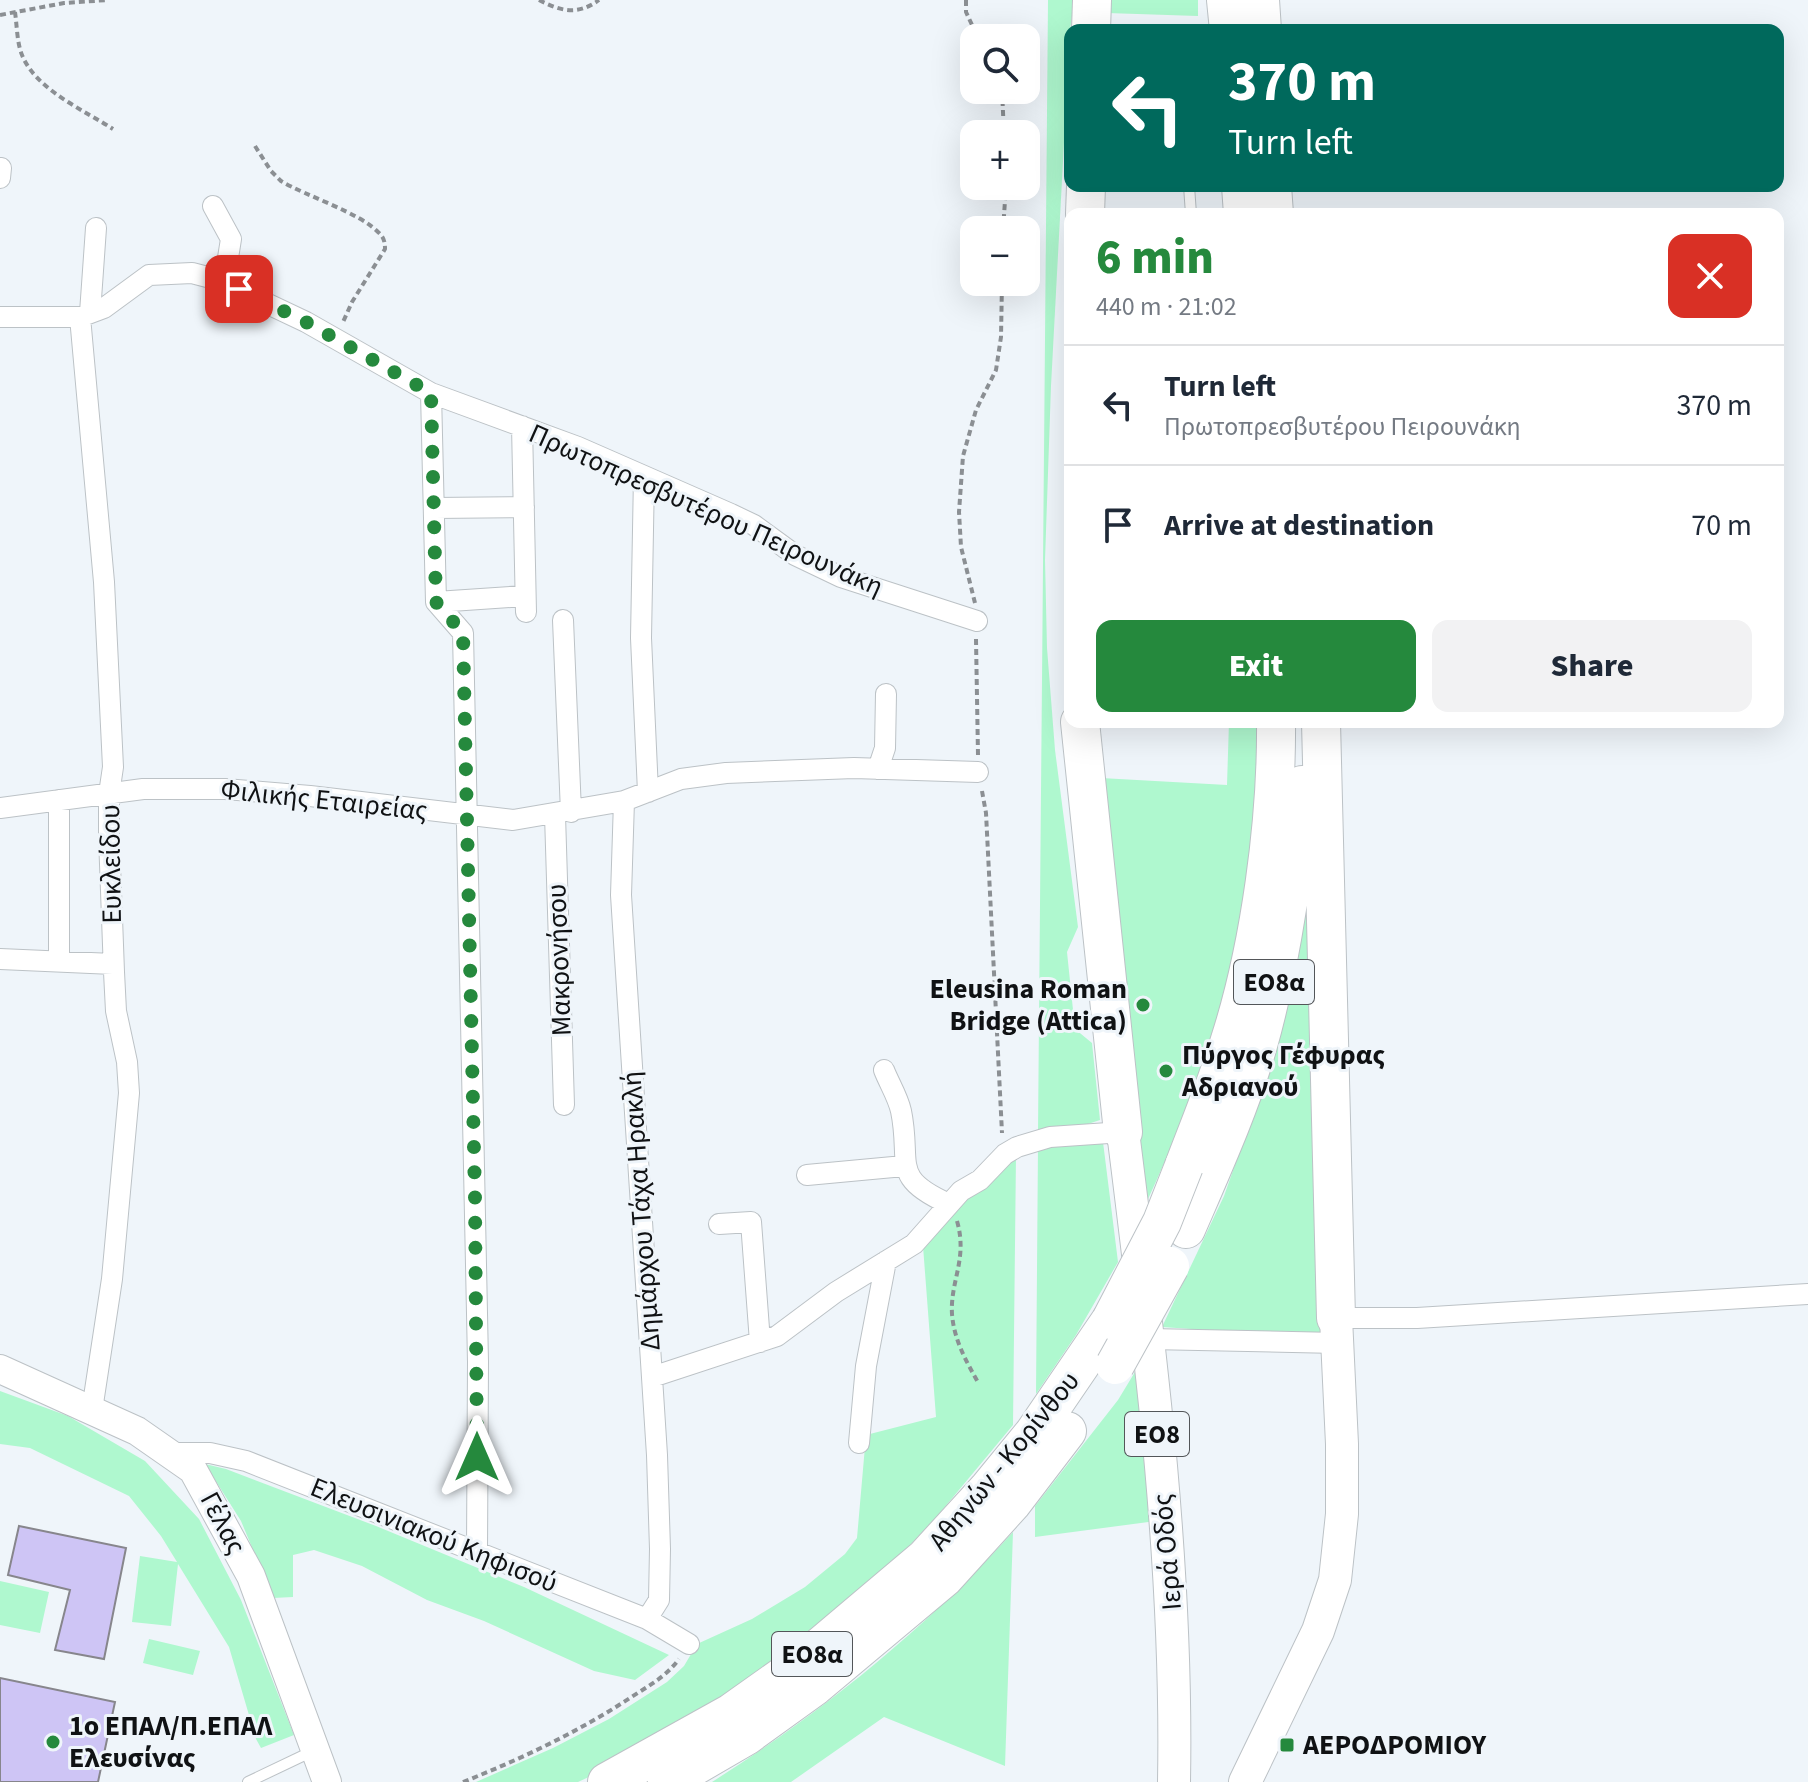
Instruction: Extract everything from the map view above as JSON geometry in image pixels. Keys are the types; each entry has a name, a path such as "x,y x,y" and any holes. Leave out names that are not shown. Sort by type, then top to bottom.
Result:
{"highway":[{"path":"1091,24 1092,0"},
{"path":"1226,0 1228,24"},
{"path":"1260,0 1262,24"},
{"name":"ΕΟ8","path":"1081,728 1123,1132"},
{"name":"Αθηνών - Κορίνθου","path":"607,1782 731,1713 796,1667 925,1558 989,1488 1055,1404 1111,1320 1162,1222 1231,1039 1249,969 1270,829 1277,757 1276,728"},
{"name":"Αθηνών - Κορίνθου","path":"667,1782 746,1736 815,1686 944,1578 989,1530 1054,1449 1115,1365 1165,1276 1248,1075 1276,974 1298,828 1304,728"},
{"path":"1321,728 1336,1330"}],"main road":[{"name":"Ιερά Οδός","path":"1123,1132 1149,1339 1174,1639 1174,1782"},
{"path":"1245,1782 1318,1631 1335,1580 1342,1514 1336,1330"},
{"name":"Γέλας","path":"0,1369 137,1431 193,1470 251,1576 327,1782"}],"street":[{"path":"0,178 1,168"},
{"path":"213,206 231,239 224,283"},
{"name":"Ευκλείδου","path":"92,1410 112,1279 129,1093 127,1062 116,1011 113,964 109,794 113,767 104,582 85,315 96,228"},
{"name":"Πρωτοπρεσβυτέρου Πειρουνάκη","path":"85,315 104,308 149,275 192,273 224,283 268,302 431,393 522,426 754,525 795,555 841,577 977,621"},
{"path":"0,317 85,315"},
{"path":"431,393 436,602 463,633 477,1332 477,1552"},
{"path":"436,602 526,604 522,426"},
{"path":"644,476 641,638 648,792"},
{"path":"434,508 524,507"},
{"name":"Μακρονήσου","path":"563,620 564,1105"},
{"path":"878,769 885,748 886,694"},
{"name":"Φιλικής Εταιρείας","path":"0,808 143,789 225,789 513,820 624,801 681,779 726,773 878,769 978,772"},
{"path":"59,800 59,961"},
{"name":"Δημάρχου Τάχα Ηρακλή","path":"624,801 621,895 652,1377 660,1562 659,1600 647,1619"},
{"path":"0,959 113,964"},
{"path":"884,1070 900,1106 904,1166 921,1190 949,1204"},
{"path":"652,1377 777,1336 836,1292 914,1244 961,1191 980,1180 1005,1154 1017,1147 1050,1137 1123,1132"},
{"path":"807,1175 904,1166"},
{"path":"719,1224 751,1222 760,1342"},
{"path":"859,1443 866,1366 886,1261"},
{"path":"1149,1339 1336,1330 1417,1318 1808,1294"},
{"name":"Ελευσινιακού Κηφισού","path":"172,1453 210,1453 246,1461 647,1619 689,1644"}],"lane":[{"path":"248,1782 315,1750"}],"path":[{"path":"0,15 64,3 108,0"},
{"path":"539,0 560,11 577,11 599,0"},
{"path":"966,0 966,12 972,24"},
{"path":"15,12 21,53 29,70 51,89 113,129"},
{"path":"255,146 281,181 364,221 385,240 385,249 343,322 340,341"},
{"path":"1002,296 1001,337 996,370 976,410 963,456 959,512 961,547 974,594 977,621 978,772 986,813 999,1102 1005,1154"},
{"path":"949,1204 962,1239 952,1312 960,1351 979,1384"},
{"path":"463,1782 539,1750 611,1711 670,1672 689,1644"}],"green space":[{"path":"1048,0 1082,0 1081,17 1072,16 1071,24 1064,24 1064,142 1045,560 1047,648 1055,750 1078,927 1067,952 1075,1029 1092,1043 1100,1120 1038,1131"},
{"path":"1108,0 1198,0 1198,16 1107,13"},
{"path":"1229,728 1258,728 1251,847 1231,972 1204,1062 1144,1208 1101,778 1227,785"},
{"path":"1312,870 1327,1327 1319,1335 1309,1337 1162,1327 1224,1196 1266,1077"},
{"path":"1103,1142 1118,1262 1076,1335 1036,1394 1038,1145"},
{"path":"1016,1155 1013,1425 934,1520 880,1576 751,1683 619,1763 578,1782 476,1782 609,1719 667,1682 684,1666 697,1644 752,1619 805,1587 845,1554 857,1538 866,1435 936,1417 923,1246 971,1194"},
{"path":"1138,1367 1156,1521 1035,1537 1035,1506 1118,1400"},
{"path":"0,1391 68,1416 145,1461 199,1519 241,1600 294,1735 261,1748 229,1647 178,1564 171,1626 132,1622 140,1556 177,1562 129,1496 30,1448 0,1444"},
{"path":"205,1464 226,1469 376,1526 524,1587 669,1655 635,1680 594,1671 484,1621 427,1600 362,1566 314,1550 293,1555 293,1597 273,1598 241,1521"},
{"path":"1013,1532 1005,1766 884,1717 791,1782 712,1782 794,1727 871,1667 944,1602"},
{"path":"0,1581 49,1592 40,1633 0,1625"},
{"path":"149,1639 200,1651 193,1675 143,1663"}],"building":[{"name":"1ο ΕΠΑΛ/Π.ΕΠΑΛ Ελευσίνας","path":"19,1526 126,1548 104,1659 55,1650 70,1590 8,1575"},
{"name":"1ο ΕΠΑΛ/Π.ΕΠΑΛ Ελευσίνας","path":"0,1678 115,1702 98,1782 0,1782"}],"place":[{"name":"Eleusina Roman Bridge (Attica)","path":"1143,1005"},
{"name":"Πύργος Γέφυρας Αδριανού","path":"1166,1071"},
{"name":"1ο ΕΠΑΛ/Π.ΕΠΑΛ Ελευσίνας","path":"53,1742"},
{"name":"ΑΕΡΟΔΡΟΜΙΟΥ","path":"1287,1745"}],"route":[{"path":"239,289 306,322 431,393 436,602 463,633 478,1362 477,1457"}]}
